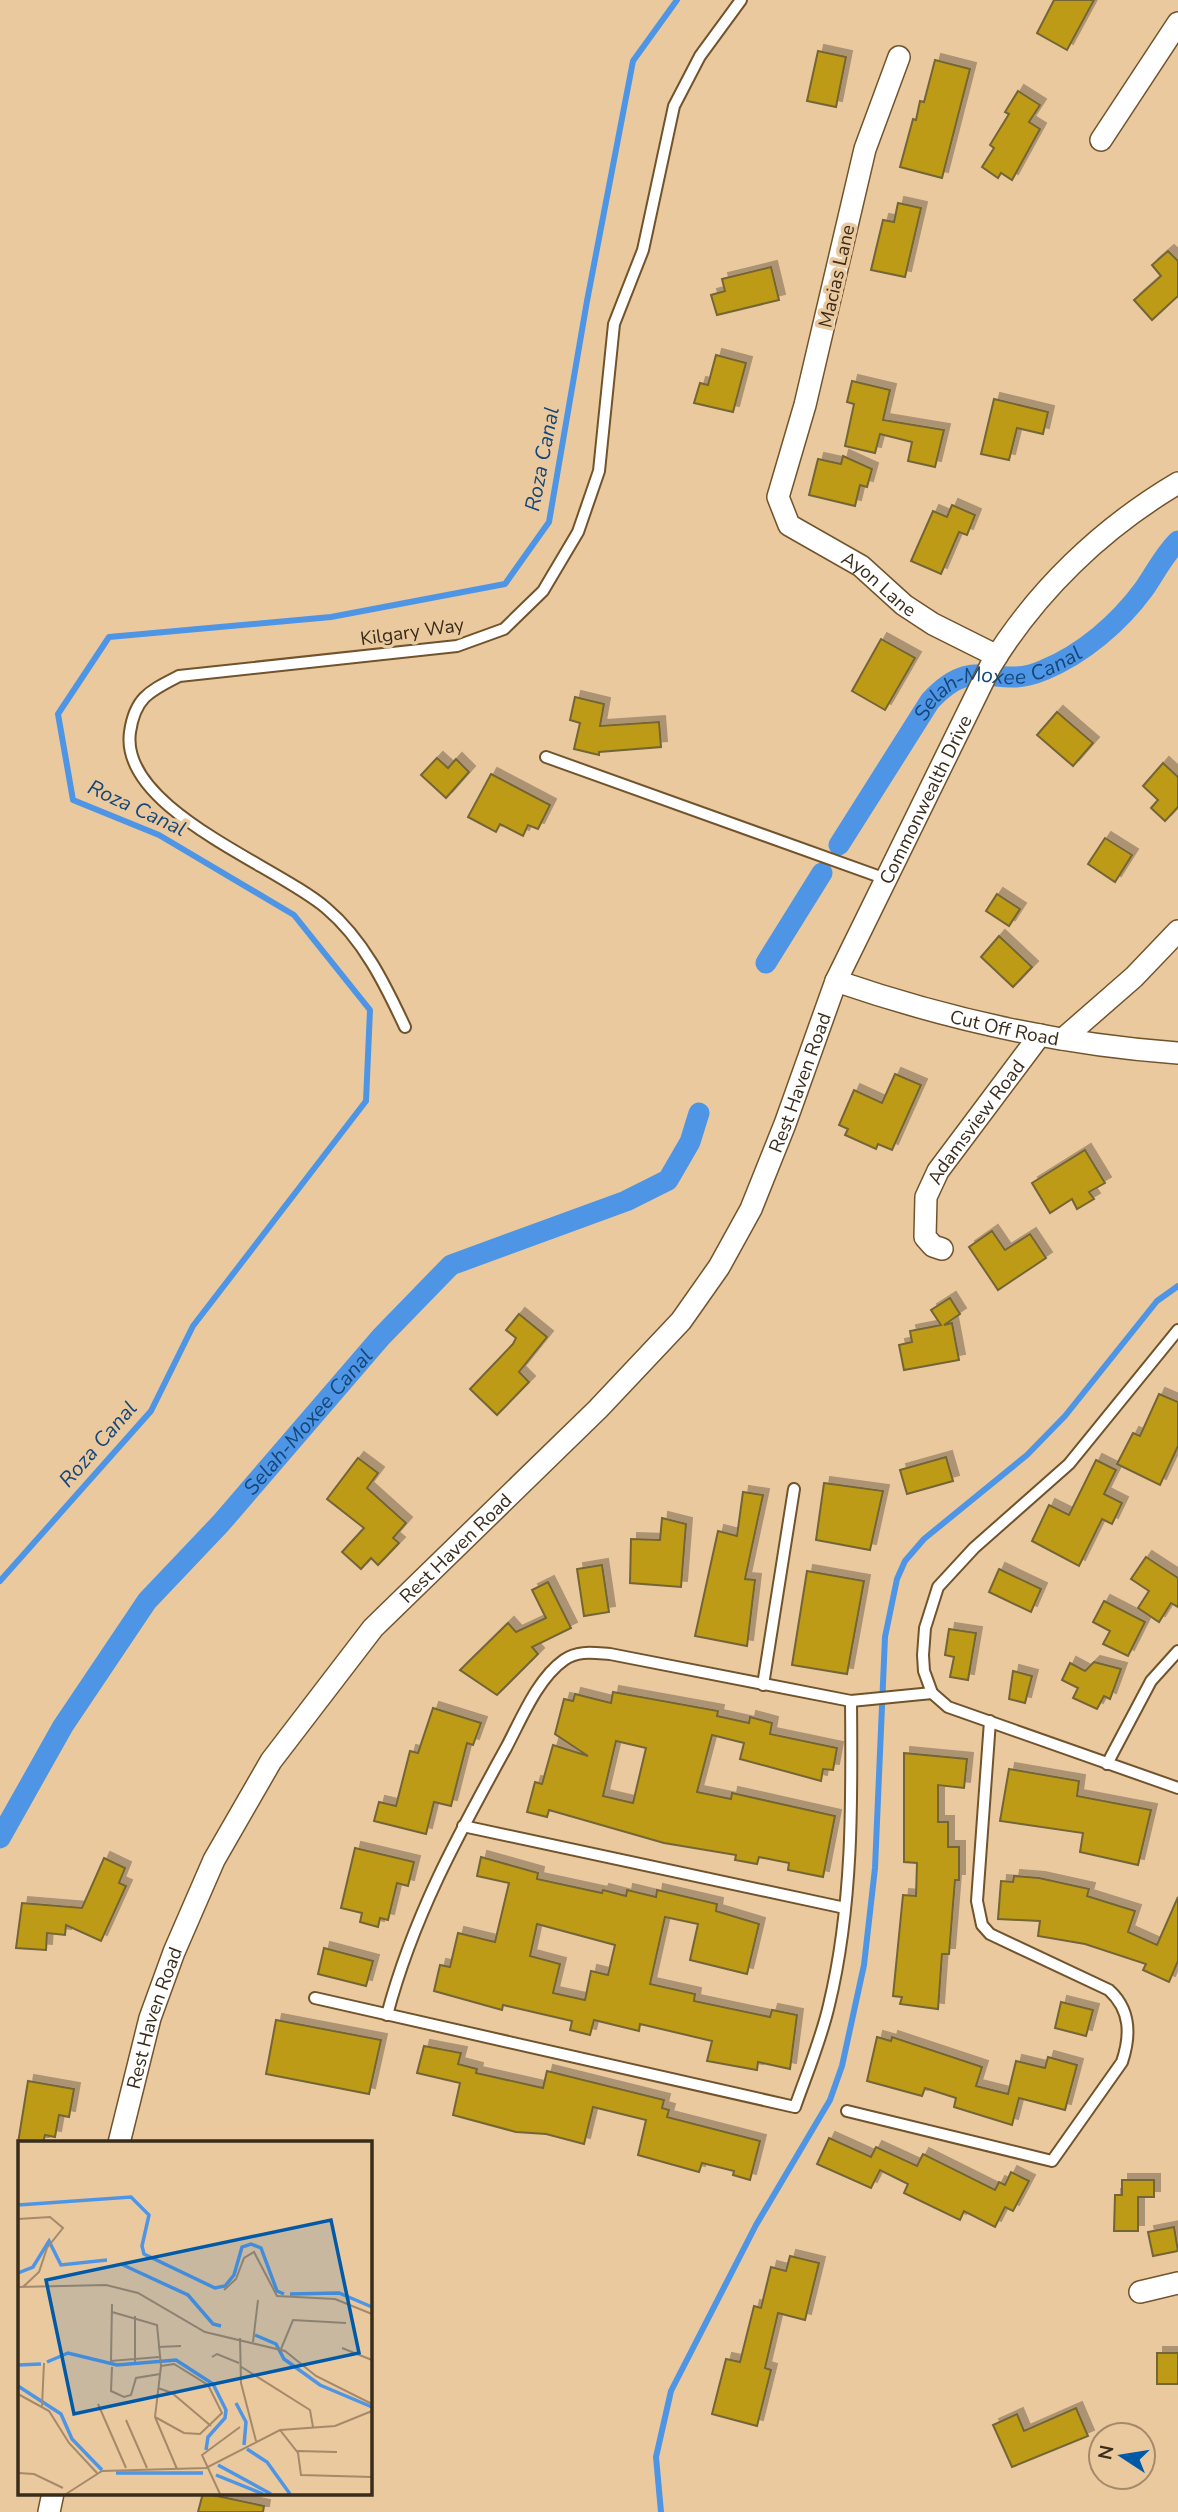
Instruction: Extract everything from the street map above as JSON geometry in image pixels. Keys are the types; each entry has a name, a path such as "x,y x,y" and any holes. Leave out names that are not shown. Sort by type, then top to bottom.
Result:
{"street":[{"path":"1101,140 1178,23"},
{"name":"Macias Lane","path":"778,497 806,405 865,149 899,57"},
{"name":"Commonwealth Drive","path":"836,981 979,688 1022,619 1098,538 1139,506 1178,483"},
{"name":"Ayon Lane","path":"778,497 789,525 861,566 904,605 993,662"},
{"path":"1063,1039 1134,977 1178,931"},
{"name":"Cut Off Road","path":"836,981 909,1006 1040,1035 1178,1053"},
{"name":"Rest Haven Road","path":"119,2141 150,2018 174,1952 215,1860 271,1761 373,1628 598,1409 681,1321 719,1267 751,1209 785,1124 836,981"},
{"name":"Adamsview Road","path":"942,1249 933,1246 925,1237 926,1197 939,1171 1040,1035"},
{"path":"1140,2292 1178,2283"},
{"path":"49,2512 53,2494"}],"lane":[{"name":"Kilgary Way","path":"405,1027 369,957 327,908 163,803 133,767 128,741 133,710 153,690 179,676 457,646 504,629 543,591 578,532 599,471 614,324 643,250 674,106 700,56 741,0"},
{"path":"546,757 886,879"},
{"path":"1178,1330 1069,1464 974,1548 938,1587 925,1628 923,1655 924,1671 932,1693 948,1707 1178,1788"},
{"path":"763,1685 794,1489"},
{"path":"1107,1764 1151,1681 1178,1651"},
{"path":"387,2015 418,1918 463,1826 530,1704 554,1670 574,1654 610,1654 851,1700 932,1693"},
{"path":"315,1998 795,2107 829,2007 845,1908 851,1700"},
{"path":"847,2111 1052,2161 1122,2062 1128,2043 1128,2026 1118,1999 1109,1990 990,1934 982,1924 977,1901 990,1721"},
{"path":"463,1826 845,1908"}],"building":[{"path":"1054,0 1094,0 1067,50 1037,33"},
{"path":"818,51 846,57 836,107 807,101"},
{"path":"935,60 970,69 942,178 900,167 913,119 916,120 920,101 924,102"},
{"path":"1018,91 1040,105 1029,122 1040,129 1012,180 1001,173 998,178 982,167 994,148 990,145 1009,114 1005,112"},
{"path":"898,203 921,208 905,277 871,270 883,220 894,222"},
{"path":"1168,251 1178,261 1178,296 1152,320 1134,300 1161,276 1152,265"},
{"path":"771,267 779,300 717,315 711,295 725,291 722,279"},
{"path":"716,355 746,363 733,412 694,403 700,383 708,385"},
{"path":"852,381 890,390 883,420 944,430 935,467 908,461 912,442 880,434 875,453 845,446 854,404 847,402"},
{"path":"994,399 1048,412 1043,434 1017,428 1009,460 981,454"},
{"path":"843,456 872,469 867,487 860,485 855,506 809,495 818,459 841,464"},
{"path":"952,505 975,515 967,535 959,532 941,574 911,561 933,511 947,517"},
{"path":"881,639 915,658 885,710 852,691"},
{"path":"575,697 604,704 600,726 659,722 661,747 599,752 599,755 574,749 580,723 570,720"},
{"path":"1057,712 1093,743 1073,766 1037,735"},
{"path":"437,758 448,768 456,759 469,772 446,798 421,775"},
{"path":"1163,763 1178,777 1178,807 1165,821 1151,808 1158,800 1143,786"},
{"path":"491,774 550,805 538,829 528,825 523,836 500,824 496,832 468,817"},
{"path":"1105,838 1132,855 1115,882 1088,864"},
{"path":"997,894 1020,909 1009,926 986,911"},
{"path":"999,936 1032,967 1013,987 981,957"},
{"path":"895,1074 921,1085 892,1150 878,1144 876,1149 845,1135 848,1129 839,1125 854,1090 882,1103"},
{"path":"1085,1150 1105,1183 1089,1192 1094,1199 1077,1209 1072,1199 1050,1213 1032,1183"},
{"path":"992,1231 1005,1250 1030,1234 1046,1258 998,1290 969,1247"},
{"path":"950,1298 960,1314 944,1325 952,1323 959,1360 904,1370 899,1345 912,1342 910,1331 941,1325 931,1310"},
{"path":"519,1314 547,1337 519,1372 529,1382 497,1415 470,1389 513,1344 516,1338 506,1330"},
{"path":"1159,1394 1178,1402 1178,1446 1160,1485 1117,1464 1133,1433 1140,1436"},
{"path":"946,1457 953,1481 907,1494 900,1470"},
{"path":"358,1458 378,1473 367,1488 406,1523 393,1538 399,1543 378,1565 371,1558 361,1569 342,1552 364,1528 327,1499"},
{"path":"1096,1460 1116,1470 1104,1494 1122,1503 1112,1524 1102,1519 1079,1566 1032,1541 1049,1505 1069,1515"},
{"path":"824,1483 883,1491 870,1550 816,1540"},
{"path":"743,1492 763,1495 745,1579 755,1580 747,1646 695,1636 718,1531 737,1536"},
{"path":"662,1518 686,1524 681,1587 630,1583 631,1539 660,1540"},
{"path":"1146,1557 1178,1578 1178,1607 1171,1603 1159,1622 1138,1608 1149,1591 1131,1579"},
{"path":"602,1565 609,1612 584,1616 577,1569"},
{"path":"999,1569 1041,1589 1031,1612 989,1592"},
{"path":"807,1571 864,1581 847,1674 792,1665"},
{"path":"548,1582 571,1628 532,1647 538,1654 497,1695 460,1670 508,1623 516,1632 546,1618 532,1590"},
{"path":"1104,1601 1145,1622 1128,1656 1103,1644 1110,1631 1093,1622"},
{"path":"949,1629 976,1633 968,1680 950,1677 954,1657 945,1655"},
{"path":"1094,1662 1121,1669 1110,1699 1104,1696 1097,1709 1073,1698 1078,1688 1062,1680 1070,1663 1085,1671"},
{"path":"1013,1671 1032,1676 1025,1703 1009,1699"},
{"path":"613,1692 718,1711 717,1716 749,1723 750,1717 772,1723 770,1734 837,1748 833,1770 823,1769 821,1781 740,1759 744,1743 712,1735 697,1792 731,1799 732,1793 835,1816 823,1877 788,1870 789,1863 759,1857 757,1864 735,1860 736,1855 664,1843 549,1810 547,1817 527,1812 535,1782 542,1784 553,1745 588,1756 555,1734 564,1699 573,1701 575,1694 611,1703","holes":["616,1741 646,1748 633,1803 603,1796"]},
{"path":"433,1708 481,1723 473,1745 467,1743 451,1806 434,1802 426,1834 374,1821 379,1802 396,1806 410,1751 418,1753"},
{"path":"904,1753 967,1759 964,1788 938,1785 938,1822 948,1822 948,1847 959,1847 959,1880 955,1880 949,1954 942,1954 938,2009 900,2004 902,1997 893,1996 903,1895 916,1896 917,1863 904,1862"},
{"path":"1009,1769 1079,1781 1077,1796 1151,1810 1138,1865 1080,1852 1083,1833 1000,1821"},
{"path":"355,1848 414,1862 408,1886 397,1883 388,1920 380,1918 378,1927 360,1922 362,1913 341,1908"},
{"path":"481,1857 538,1873 537,1879 602,1893 603,1890 626,1896 627,1890 656,1897 657,1890 717,1904 716,1911 759,1924 747,1974 690,1960 698,1924 665,1917 650,1984 695,1994 694,2001 770,2017 772,2010 797,2015 790,2069 758,2062 757,2070 707,2061 712,2041 640,2024 639,2031 594,2020 590,2035 570,2030 572,2021 503,2005 502,2010 434,1991 440,1965 450,1967 458,1933 495,1942 509,1883 477,1876","holes":["537,1924 615,1945 608,1975 591,1971 585,2000 553,1993 560,1964 530,1956"]},
{"path":"104,1858 125,1868 119,1883 126,1886 101,1941 66,1925 65,1935 47,1933 46,1950 16,1948 22,1903 82,1908"},
{"path":"1014,1876 1039,1878 1089,1889 1087,1896 1135,1911 1128,1932 1157,1945 1178,1897 1178,1961 1169,1982 1143,1970 1146,1964 1085,1944 1038,1936 1040,1921 998,1919 1001,1881 1013,1882"},
{"path":"324,1948 373,1961 366,1986 318,1974"},
{"path":"1061,2002 1093,2010 1086,2036 1055,2028"},
{"path":"276,2020 381,2040 369,2094 266,2074"},
{"path":"877,2037 891,2041 892,2037 982,2067 976,2086 1008,2094 1016,2061 1045,2068 1048,2057 1077,2065 1065,2110 1019,2098 1012,2125 954,2107 956,2098 925,2088 922,2096 867,2081"},
{"path":"424,2046 461,2053 458,2064 477,2069 476,2073 543,2088 547,2071 664,2100 662,2108 669,2110 667,2117 760,2141 750,2180 733,2175 734,2171 702,2163 699,2172 638,2155 646,2120 593,2107 584,2144 546,2134 516,2132 453,2115 460,2083 417,2073"},
{"path":"28,2081 74,2089 69,2117 59,2115 55,2137 45,2135 44,2141 18,2141"},
{"path":"829,2138 871,2157 876,2147 917,2166 923,2154 995,2190 999,2182 1005,2185 1011,2172 1029,2181 1013,2211 1005,2207 995,2227 964,2211 960,2220 904,2193 908,2184 880,2170 871,2188 817,2164"},
{"path":"1122,2180 1154,2180 1154,2197 1138,2197 1138,2231 1114,2231 1115,2195 1122,2195"},
{"path":"1174,2227 1178,2251 1153,2256 1148,2232"},
{"path":"790,2256 819,2263 805,2320 778,2313 765,2368 771,2370 757,2426 712,2414 726,2359 740,2362 754,2306 761,2308 771,2267 786,2271"},
{"path":"1157,2353 1178,2353 1178,2384 1157,2384"},
{"path":"1076,2408 1087,2436 1012,2467 993,2425 1017,2414 1024,2431"},
{"path":"203,2494 264,2506 263,2512 198,2512"}],"waterway":[{"name":"Roza Canal","path":"0,1581 151,1411 193,1326 366,1101 370,1010 294,915 159,835 73,800 58,714 109,637 331,617 505,584 549,522 587,301 633,61 677,0"},
{"name":"Selah-Moxee Canal","path":"839,845 930,701 946,686 960,678 973,675 1027,676 1073,655 1123,614 1178,541"},
{"name":"Selah-Moxee Canal","path":"766,963 822,873"},
{"name":"Selah-Moxee Canal","path":"0,1838 63,1726 147,1601 221,1523 381,1337 451,1265 626,1201 668,1180 690,1142 699,1113"},
{"path":"661,2512 656,2457 671,2391 756,2225 830,2100 842,2066 864,1965 875,1868 885,1637 897,1579 905,1561 924,1539 1027,1455 1065,1416 1157,1301 1178,1286"}]}
